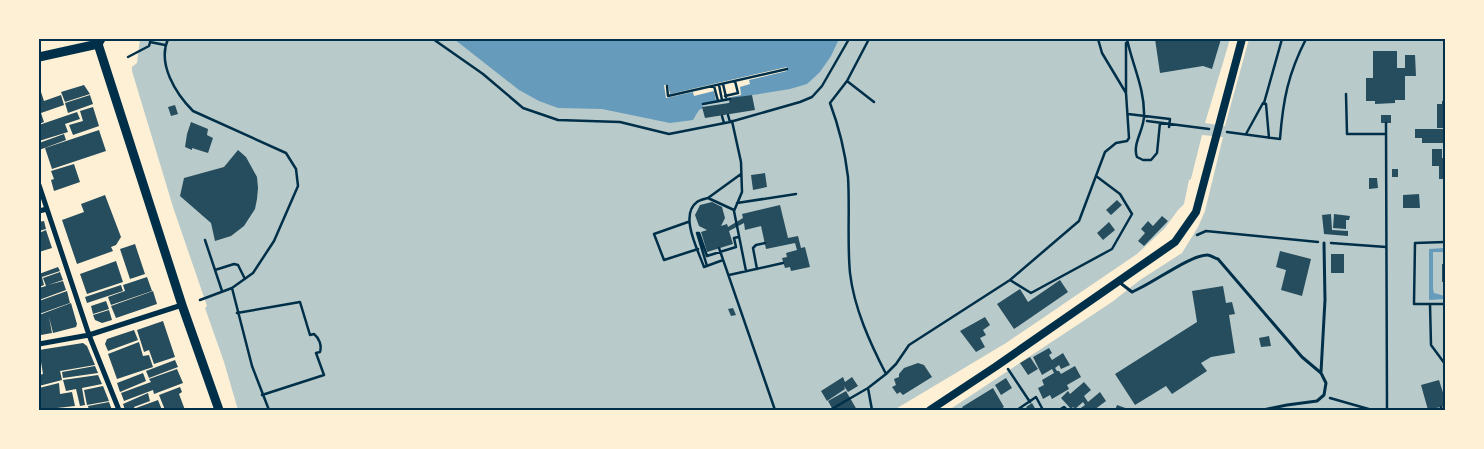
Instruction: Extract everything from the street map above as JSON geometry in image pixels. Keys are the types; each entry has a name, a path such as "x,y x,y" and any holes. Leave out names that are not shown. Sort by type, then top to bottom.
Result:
{"main road":[{"path":"39,57 99,40 182,305 219,410"}],"street":[{"path":"930,410 1175,242 1196,212 1242,39"},
{"path":"39,185 89,335 118,410"},
{"path":"39,211 47,209"},
{"path":"39,342 89,335 182,305"}],"lane":[{"path":"1321,373 1324,243"},
{"path":"1119,282 1132,292 1143,288 1197,257 1209,255 1218,260 1302,358 1321,373 1326,383 1324,395 1317,401 1263,410"}],"path":[{"path":"168,39 165,45 167,67 174,89 182,100 193,111 286,153 296,169 298,186 274,241 252,273 232,288 200,300"},
{"path":"433,39 483,74 523,108 558,120 620,122 669,134 731,122 800,102 812,96 822,86 849,39"},
{"path":"869,39 846,82 830,103 837,120 848,178 850,274 862,318 886,374"},
{"path":"1098,39 1102,53 1126,93"},
{"path":"831,410 868,388 896,364 909,345 1010,280 1079,222 1105,152 1116,143 1127,141 1129,138 1126,93 1126,39"},
{"path":"1126,39 1144,105 1143,129 1136,144 1135,152 1137,157 1143,160 1151,160 1157,153 1160,123"},
{"path":"1246,134 1264,103 1282,39"},
{"path":"1226,131 1280,139 1286,85 1306,39"},
{"path":"128,57 149,46 150,40 165,45"},
{"path":"667,86 668,96 787,69"},
{"path":"703,104 724,101 738,93 735,81"},
{"path":"846,82 874,102"},
{"path":"723,84 724,101"},
{"path":"719,85 724,101"},
{"path":"714,86 724,101"},
{"path":"1346,94 1347,134 1386,134"},
{"path":"1264,103 1266,104 1269,138"},
{"path":"1128,114 1170,120 1169,126"},
{"path":"728,115 737,140 741,162 742,192 734,211 746,271"},
{"path":"722,116 724,123"},
{"path":"1147,121 1169,126 1217,130"},
{"path":"1386,123 1386,410"},
{"path":"723,260 704,267 688,222 688,213 697,202 708,198 741,174"},
{"path":"1010,280 1032,294 1112,249 1132,214 1120,194 1096,176"},
{"path":"737,203 781,198 796,194"},
{"path":"708,198 734,211"},
{"path":"688,222 654,234 664,260 698,249"},
{"path":"1197,235 1206,231 1324,243 1386,247"},
{"path":"707,266 697,233 700,233 707,256 720,250 736,247 734,238 738,237"},
{"path":"205,240 222,291"},
{"path":"1445,242 1415,243 1414,304 1445,304"},
{"path":"757,269 753,248 756,244 764,243"},
{"path":"720,250 775,410"},
{"path":"728,275 783,263"},
{"path":"215,270 229,265 238,265 245,279"},
{"path":"232,288 252,366 268,410"},
{"path":"238,313 300,302 310,335 314,334 318,337 321,347 320,352 316,353 324,375 262,395"},
{"path":"1430,304 1431,346 1445,364"},
{"path":"1008,368 1030,402"},
{"path":"868,388 872,410"},
{"path":"1324,395 1372,410"},
{"path":"1017,410 1036,397 1043,410"},
{"path":"1059,410 1064,407 1067,410"}],"shaded area":[{"path":"140,39 1230,39 1205,123 1225,126 1249,39 1445,39 1445,410 949,410 1112,302 1140,280 1182,253 1198,227 1205,211 1223,137 1202,135 1184,204 1165,228 1137,254 1006,343 894,410 238,410 132,71 132,67 137,63"}],"water":[{"path":"454,39 839,39 831,56 820,72 807,84 790,89 702,103 703,108 699,110 693,120 670,123 602,109 558,108 539,101 519,90"},
{"path":"1445,248 1445,252 1433,252 1433,289 1434,293 1445,296 1445,299 1429,300 1429,249"}],"pier":[{"path":"787,67 787,71 749,80 750,84 740,87 741,95 716,100 714,91 694,96 693,92 666,98 664,85 668,85 670,94"}],"building":[{"path":"1155,39 1221,39 1212,69 1203,66 1160,73"},
{"path":"1373,51 1397,51 1397,68 1405,68 1405,55 1415,55 1416,76 1405,76 1405,100 1395,100 1395,103 1375,104 1375,101 1366,101 1366,78 1373,78"},
{"path":"84,85 90,94 65,102 61,92"},
{"path":"41,92 44,101 61,95 64,105 41,113 44,122 39,124 39,93"},
{"path":"90,95 93,104 68,113 65,103"},
{"path":"752,95 755,110 705,118 702,107 729,103 730,98"},
{"path":"1445,100 1445,128 1437,128 1437,104 1442,104 1442,101"},
{"path":"175,105 178,114 171,116 168,107"},
{"path":"93,107 99,126 73,135 69,125 83,121 80,111"},
{"path":"77,112 80,119 65,124 68,132 39,141 39,125"},
{"path":"1381,115 1391,115 1391,123 1381,123"},
{"path":"191,122 208,129 207,135 213,138 208,153 185,147"},
{"path":"1415,129 1445,129 1445,143 1422,143 1422,138 1415,138"},
{"path":"99,130 106,151 52,169 45,148"},
{"path":"64,134 66,140 39,150 39,143"},
{"path":"1432,149 1442,149 1442,158 1445,158 1445,179 1439,179 1439,166 1432,166"},
{"path":"238,150 246,157 257,177 258,188 255,209 244,226 231,236 215,241 211,223 180,196 184,178 224,167"},
{"path":"74,164 80,182 54,191 51,180 54,179 51,171"},
{"path":"1392,169 1398,169 1398,177 1392,177"},
{"path":"765,173 767,187 753,190 751,175"},
{"path":"1369,178 1377,178 1378,188 1369,189"},
{"path":"1419,194 1420,208 1403,208 1403,195"},
{"path":"105,195 121,237 116,245 111,247 113,251 77,264 62,220 84,212 81,204"},
{"path":"1117,200 1122,205 1111,215 1106,210"},
{"path":"712,202 722,207 725,218 721,226 727,224 728,227 743,218 742,214 780,205 788,238 798,236 801,248 805,247 810,267 791,271 790,267 785,268 782,258 787,257 786,253 797,250 795,243 766,249 761,226 745,230 744,223 729,231 733,244 707,252 701,232 707,230 699,226 695,215 700,205"},
{"path":"1331,214 1332,230 1348,231 1348,236 1324,234 1322,215"},
{"path":"1334,214 1350,216 1349,220 1346,220 1346,229 1333,228"},
{"path":"1162,216 1168,221 1144,246 1138,241 1145,233 1141,229 1148,221 1153,226"},
{"path":"44,221 46,229 39,231 39,222"},
{"path":"1109,222 1115,230 1103,240 1097,233"},
{"path":"46,230 52,248 39,252 39,233"},
{"path":"135,244 145,274 130,279 120,249"},
{"path":"1280,251 1311,259 1302,296 1281,290 1286,270 1276,267"},
{"path":"1331,254 1344,254 1344,273 1331,273"},
{"path":"116,261 123,282 87,294 80,274"},
{"path":"1442,264 1445,264 1445,282 1442,282"},
{"path":"58,267 60,271 42,277 44,285 39,287 39,274"},
{"path":"60,272 63,280 48,285 63,281 66,290 39,300 39,288 46,286 43,278"},
{"path":"147,277 152,291 111,305 108,297 125,291 123,285"},
{"path":"1060,280 1068,292 1014,329 997,304 1020,289 1028,302"},
{"path":"121,285 123,291 87,303 85,297"},
{"path":"1223,286 1226,303 1232,302 1235,314 1229,315 1235,353 1211,357 1201,363 1207,371 1172,394 1166,386 1135,405 1115,374 1197,322 1192,291"},
{"path":"67,291 70,303 39,314 39,301"},
{"path":"153,291 157,304 116,318 111,306"},
{"path":"106,301 109,309 93,314 91,306"},
{"path":"71,303 77,324 76,327 53,333 49,317 52,333 41,335 39,315"},
{"path":"733,308 736,315 731,316 728,309"},
{"path":"109,310 112,320 102,323 95,320 93,315"},
{"path":"985,317 990,325 983,330 986,335 980,338 985,347 976,352 960,331"},
{"path":"163,321 175,357 154,364 149,350 144,352 137,330"},
{"path":"134,330 138,340 108,351 105,344 107,339"},
{"path":"1269,336 1271,346 1261,347 1259,338"},
{"path":"139,342 143,356 149,355 153,367 117,379 108,354"},
{"path":"83,343 87,346 95,365 60,371 62,380 39,386 39,375 43,374 39,350"},
{"path":"1049,348 1052,353 1049,355 1052,360 1063,353 1070,365 1061,369 1059,365 1055,368 1057,371 1061,374 1075,366 1081,377 1067,385 1069,389 1052,399 1050,395 1043,399 1038,388 1044,385 1042,380 1054,373 1052,369 1042,375 1033,357"},
{"path":"1030,357 1038,369 1028,375 1020,363"},
{"path":"175,360 178,367 149,378 146,371"},
{"path":"918,363 924,365 932,377 903,395 900,392 897,394 892,387 896,385 894,379 899,377 904,368"},
{"path":"95,366 98,373 63,378 62,372"},
{"path":"177,369 183,383 154,394 153,390 124,401 121,393 151,382 149,379"},
{"path":"143,373 146,381 120,392 117,383"},
{"path":"98,375 102,384 82,388 85,405 80,406 76,389 66,391 63,380"},
{"path":"843,377 845,382 852,377 858,386 848,392 844,386 845,389 827,401 821,391"},
{"path":"1006,378 1012,388 1001,395 995,385"},
{"path":"1439,380 1445,399 1445,406 1428,410 1421,385"},
{"path":"1084,382 1091,390 1084,396 1088,402 1100,392 1106,401 1094,410 1078,410 1085,405 1083,402 1075,409 1073,407 1071,409 1061,398 1068,391 1070,394"},
{"path":"59,383 60,394 72,392 75,406 39,410 39,388"},
{"path":"103,386 109,401 87,405 84,390"},
{"path":"180,387 182,392 179,394 185,410 165,410 159,395"},
{"path":"993,388 1004,407 999,410 964,410 962,407"},
{"path":"846,391 857,410 833,410 828,401"},
{"path":"148,393 150,401 134,407 135,410 125,410 123,404"},
{"path":"158,400 162,410 136,410 136,408"},
{"path":"109,402 112,410 89,410 88,406"},
{"path":"1032,403 1036,410 1028,410 1026,407"},
{"path":"1117,405 1131,410 1115,410"}]}
